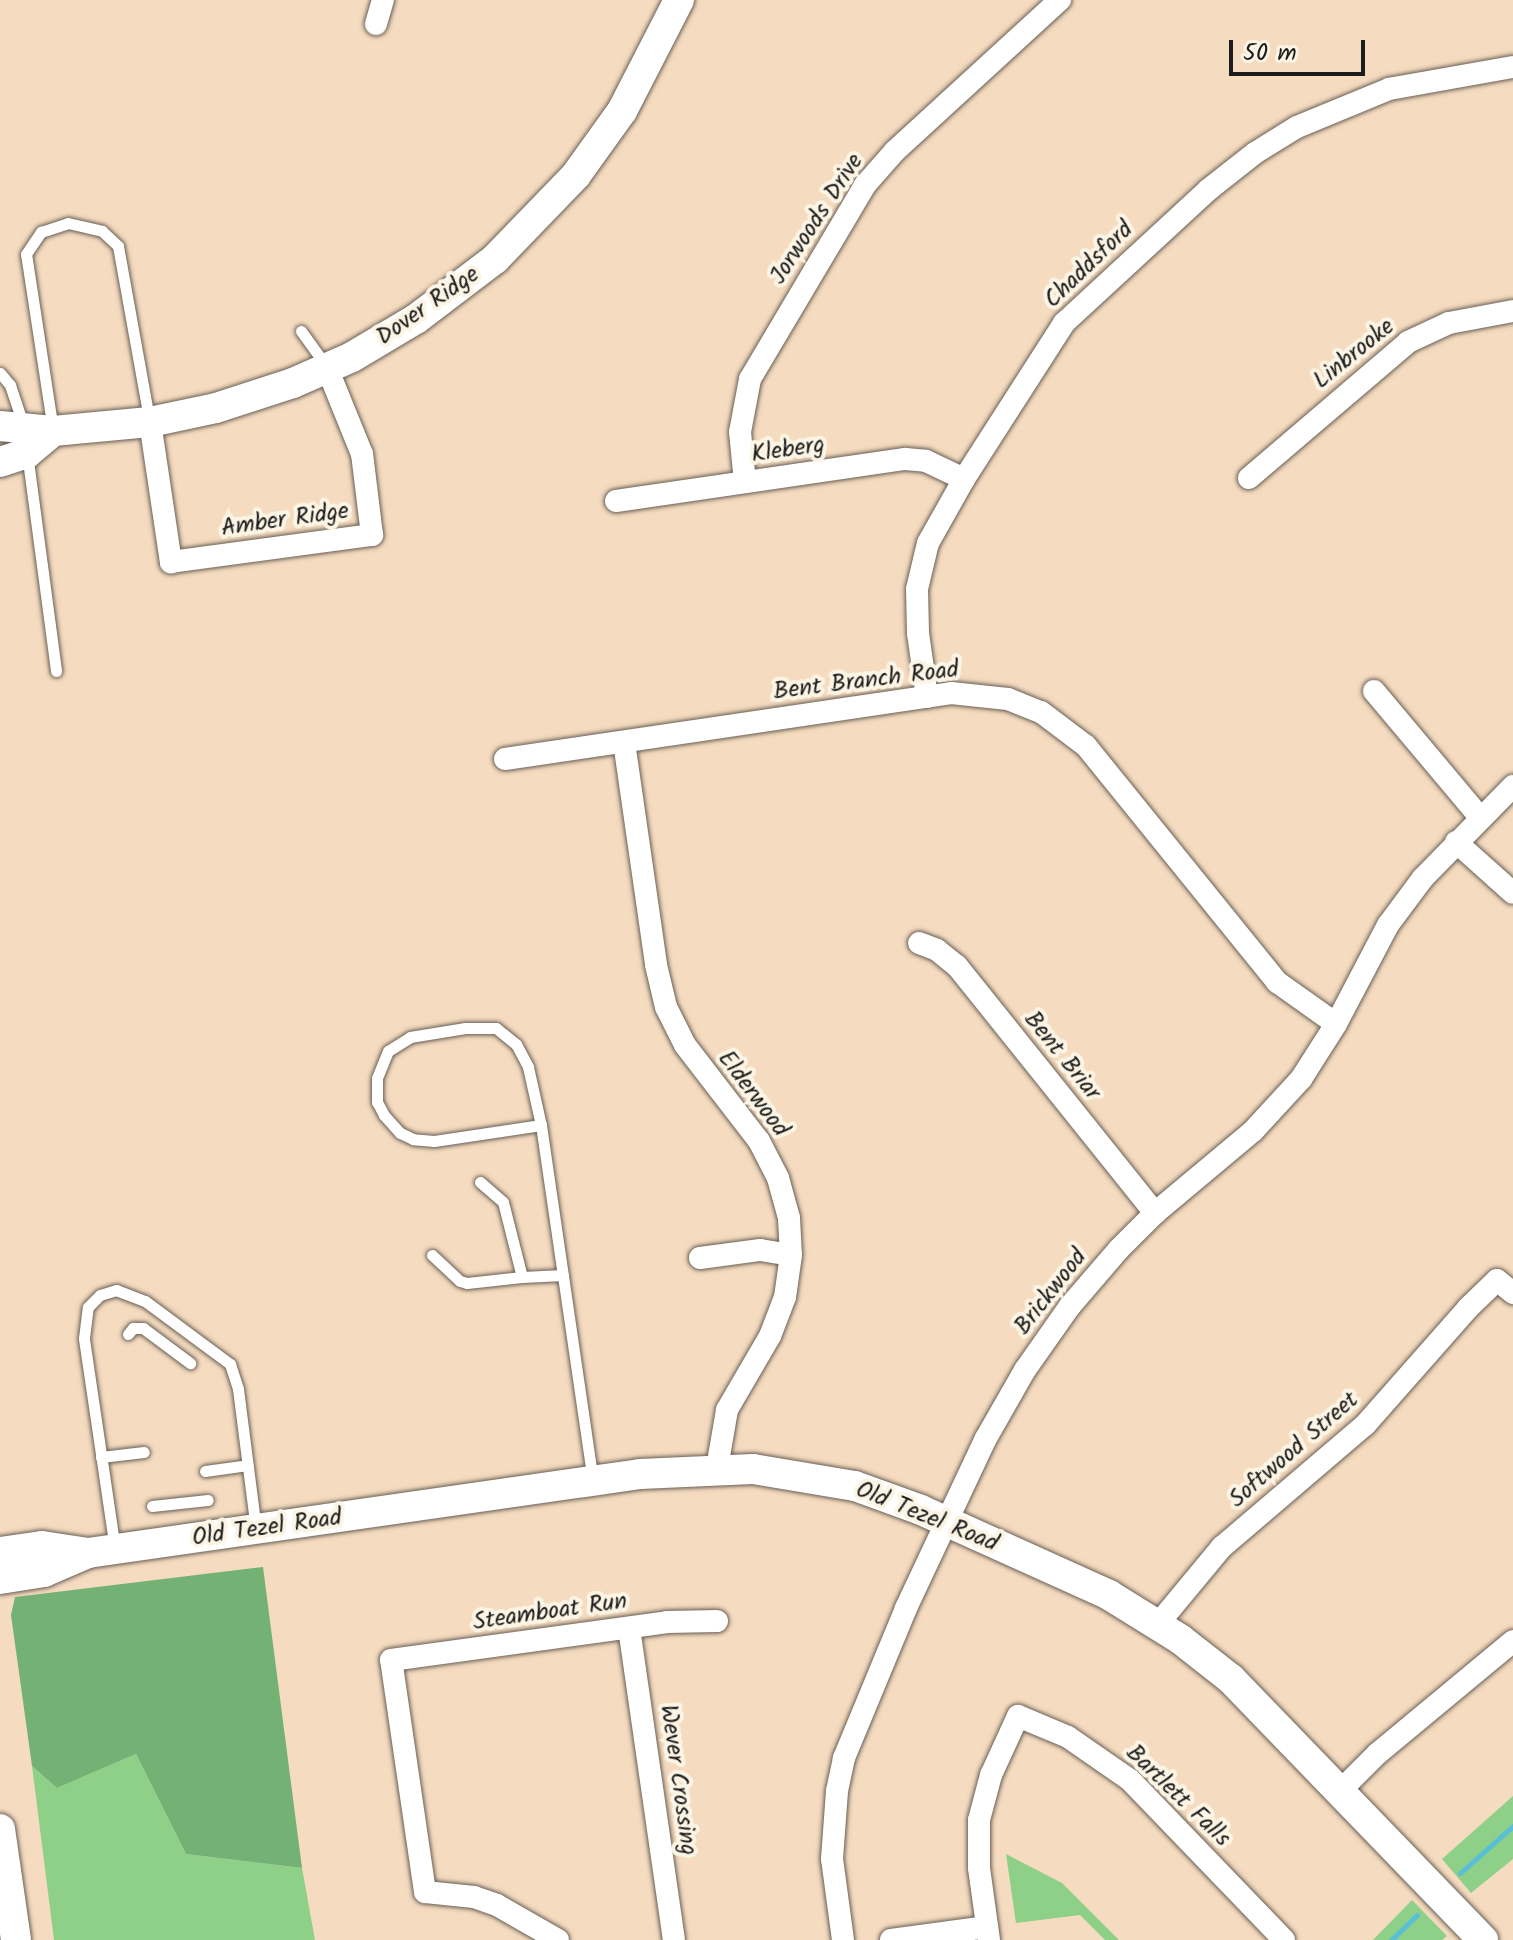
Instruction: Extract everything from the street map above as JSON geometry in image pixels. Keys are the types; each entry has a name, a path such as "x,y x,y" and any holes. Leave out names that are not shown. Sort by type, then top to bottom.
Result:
{"street":[{"path":"376,24 383,0"},
{"name":"Dover Ridge","path":"21,440 150,422 216,408 293,383 327,368 416,319 495,259 576,175 622,111 679,0"},
{"name":"Jorwoods Drive","path":"745,482 740,432 750,379 865,185 895,151 1060,0"},
{"name":"Chaddsford","path":"927,697 918,633 917,589 928,543 964,479 1064,323 1208,190 1255,153 1342,106 1389,89 1513,67"},
{"name":"Linbrooke","path":"1249,478 1408,342 1449,323 1513,311"},
{"name":"Amber Ridge","path":"150,422 171,562 372,535 362,454 327,368"},
{"name":"Kleberg","path":"616,501 905,459 926,461 964,479"},
{"path":"1374,691 1479,816"},
{"name":"Bent Branch Road","path":"505,759 927,697 975,694 1008,699 1041,712 1086,746 1277,982 1336,1024"},
{"name":"Elderwood","path":"624,742 656,965 666,1007 691,1054 769,1159 784,1198 791,1255 778,1316 727,1410 717,1468"},
{"name":"Brickwood","path":"843,1940 832,1859 837,1791 844,1758 906,1608 985,1440 1046,1338 1089,1283 1155,1213 1282,1102 1336,1024 1388,925 1479,816 1513,786"},
{"path":"1456,842 1513,893"},
{"name":"Bent Briar","path":"919,943 937,950 957,966 1155,1213"},
{"path":"700,1258 760,1250 791,1255"},
{"name":"Softwood Street","path":"1158,1624 1222,1547 1365,1425 1468,1308 1505,1287"},
{"name":"Old Tezel Road","path":"0,1579 44,1572 102,1551 593,1481 717,1468 804,1475 855,1486 948,1522 1109,1595 1158,1624 1231,1679 1483,1940"},
{"name":"Old Tezel Road","path":"0,1552 42,1546 102,1551"},
{"name":"Steamboat Run","path":"558,1940 519,1914 474,1897 425,1892 391,1660 667,1622 717,1621"},
{"name":"Wever Crossing","path":"629,1628 674,1940"},
{"path":"1341,1790 1377,1754 1513,1641"},
{"name":"Bartlett Falls","path":"988,1933 979,1868 979,1820 991,1775 1018,1716 1068,1737 1130,1780 1284,1940"},
{"path":"0,1829 11,1936"},
{"path":"891,1940 988,1933"}],"lane":[{"path":"21,440 26,254 41,232 68,223 102,231 118,246 142,395 150,422"},
{"path":"301,331 327,368"},
{"path":"0,373 10,385 21,440 56,671"},
{"path":"541,1125 434,1141 413,1139 400,1133 384,1115 377,1102 377,1078 388,1051 410,1037 465,1028 496,1028 516,1044 528,1067 541,1125 593,1481"},
{"path":"480,1182 503,1202 522,1277"},
{"path":"432,1255 460,1281 467,1283 563,1275"},
{"path":"102,1551 101,1457 84,1338 88,1307 100,1295 116,1290 145,1301 230,1364 238,1389 256,1529"},
{"path":"128,1334 133,1328 143,1328 190,1363"},
{"path":"101,1457 144,1452"},
{"path":"205,1471 248,1465"},
{"path":"152,1506 208,1500"}],"green space":[{"path":"263,1567 302,1868 186,1854 136,1754 57,1788 32,1766 11,1615 15,1597"},
{"path":"136,1754 186,1854 302,1868 315,1940 54,1940 32,1766 57,1788"},
{"path":"1513,1796 1513,1859 1471,1893 1442,1859"},
{"path":"1006,1854 1062,1883 1119,1940 1105,1940 1080,1915 1016,1923"},
{"path":"1412,1900 1447,1936 1442,1940 1373,1940"}],"waterway":[{"path":"1460,1873 1513,1826"},
{"path":"1391,1940 1417,1915"}]}
